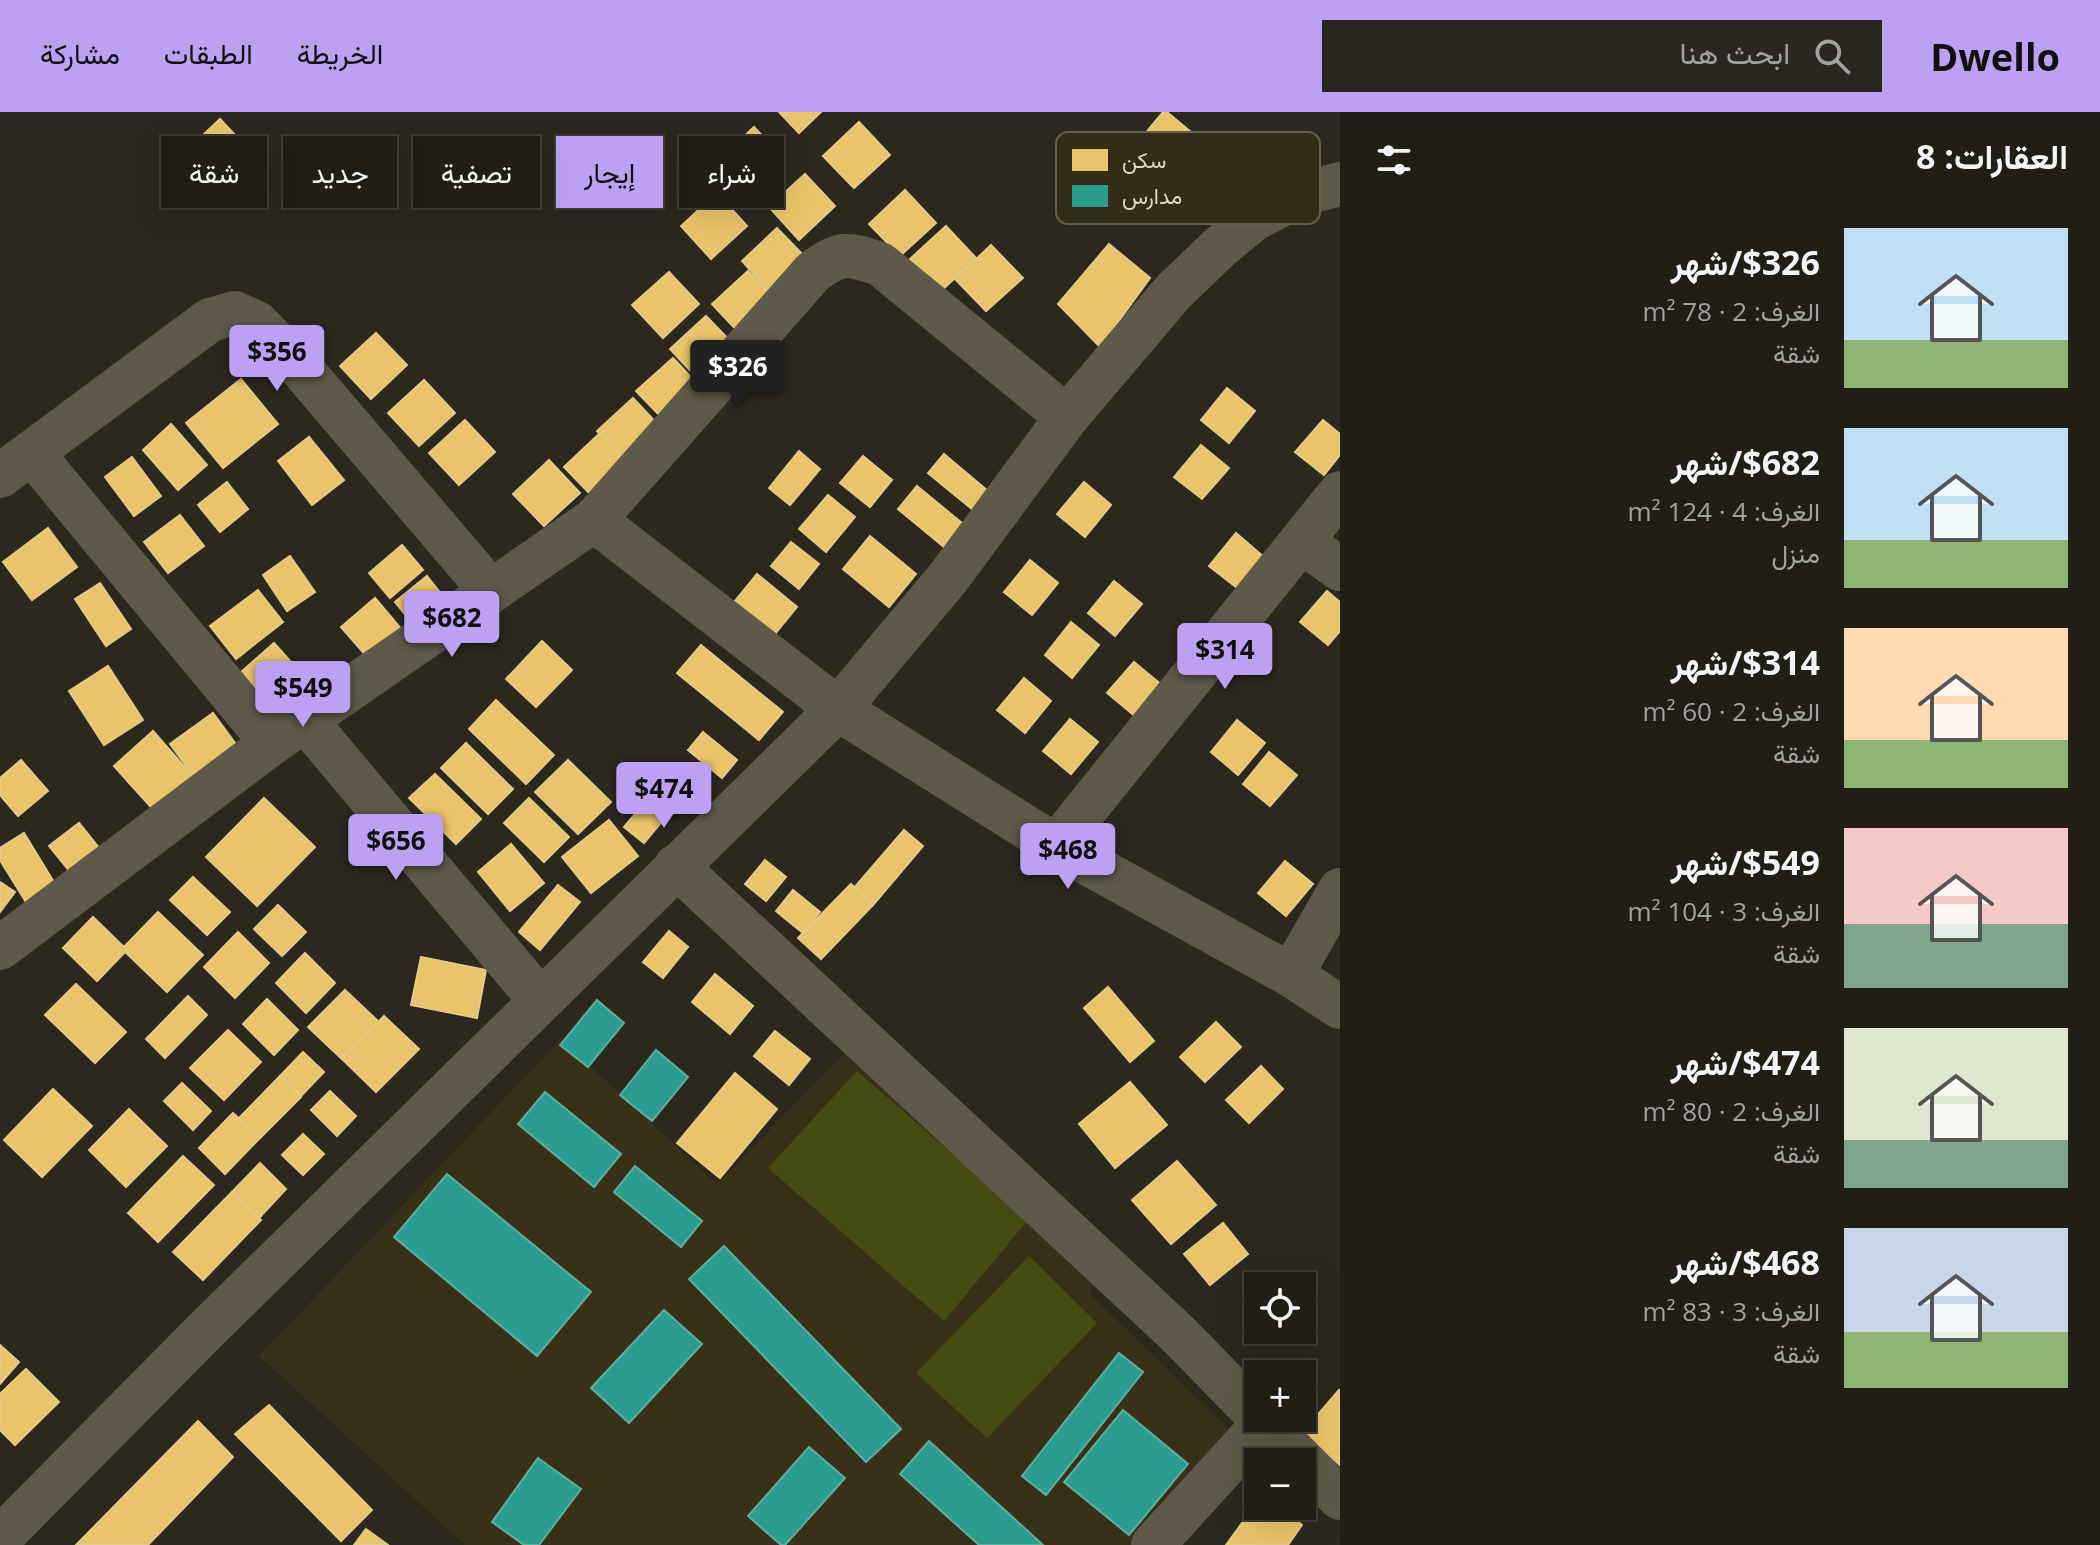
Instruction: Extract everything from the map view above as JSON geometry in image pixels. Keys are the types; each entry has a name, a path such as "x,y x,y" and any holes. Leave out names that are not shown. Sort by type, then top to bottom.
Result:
{"street":[{"path":"1320,189 1340,184"},
{"path":"0,1538 540,1000 838,709 948,578 1067,417 1174,291 1248,224"},
{"path":"0,948 288,731 594,520 813,272 834,256 856,256 880,264 1067,417"},
{"path":"490,590 299,366 257,323 244,316 227,313 210,320 16,464 288,731 540,1000"},
{"path":"1056,846 1340,493"},
{"path":"594,520 838,709 1056,846 1291,975 1340,1007"},
{"path":"1302,542 1340,569"},
{"path":"676,866 1178,1334 1244,1402"},
{"path":"1291,975 1340,890"},
{"path":"1153,1545 1250,1432"},
{"path":"1274,1432 1340,1498"}],"shaded area":[{"path":"561,1039 717,1184 846,1051 1105,1276 1089,1293 1237,1437 1139,1545 465,1545 259,1356"}],"green space":[{"path":"857,1071 1028,1220 944,1321 768,1168"},
{"path":"1029,1256 1097,1323 987,1438 916,1373"}],"building: سكن":[{"path":"779,112 821,112 799,133"},
{"path":"1163,112 1167,112 1191,132 1146,132"},
{"path":"220,119 236,136 202,136"},
{"path":"859,122 890,155 854,188 823,156"},
{"path":"754,127 762,136 744,136"},
{"path":"805,174 835,206 799,240 770,208 784,208 784,193"},
{"path":"905,190 936,223 900,256 869,224"},
{"path":"701,208 731,208 747,226 711,259 681,226"},
{"path":"946,226 976,258 940,292 910,259"},
{"path":"777,228 808,260 772,294 742,261"},
{"path":"1109,244 1150,278 1100,347 1058,304"},
{"path":"991,245 1023,278 986,311 955,279"},
{"path":"748,271 779,303 743,337 712,304"},
{"path":"669,272 699,304 663,338 632,305"},
{"path":"706,316 737,348 701,382 670,349"},
{"path":"376,333 407,365 371,399 340,366"},
{"path":"673,358 703,390 668,424 636,391"},
{"path":"241,379 278,424 223,468 186,423"},
{"path":"424,380 455,413 419,446 388,413"},
{"path":"1227,388 1255,411 1229,443 1201,420"},
{"path":"633,398 663,430 627,463 597,431"},
{"path":"465,420 495,452 459,485 429,453"},
{"path":"1323,420 1340,434 1340,455 1324,475 1295,452"},
{"path":"171,424 207,465 178,490 143,450"},
{"path":"600,433 631,466 595,499 564,467"},
{"path":"309,437 344,480 312,505 278,461"},
{"path":"1201,445 1229,468 1202,499 1174,477"},
{"path":"799,451 820,469 790,505 769,488"},
{"path":"944,454 1000,501 984,519 928,473"},
{"path":"863,456 892,480 870,507 840,483"},
{"path":"132,457 161,496 134,516 105,477"},
{"path":"549,460 580,493 544,526 513,494"},
{"path":"227,482 248,509 220,532 198,505"},
{"path":"1084,482 1111,505 1085,537 1057,514"},
{"path":"917,486 974,533 955,556 898,509"},
{"path":"828,495 855,517 826,552 799,529"},
{"path":"180,515 204,546 168,573 144,542"},
{"path":"48,528 77,567 32,600 3,562"},
{"path":"1236,533 1264,557 1237,588 1209,566"},
{"path":"870,536 916,574 889,607 843,569"},
{"path":"791,542 819,564 799,589 771,566"},
{"path":"402,545 423,570 390,598 369,573"},
{"path":"290,556 315,592 287,611 263,575"},
{"path":"1030,560 1058,583 1032,615 1004,592"},
{"path":"757,574 797,607 770,640 730,607"},
{"path":"427,576 447,601 415,627 395,602"},
{"path":"1114,581 1142,604 1115,636 1088,613"},
{"path":"100,583 131,629 106,646 75,599"},
{"path":"258,590 283,622 236,659 210,626"},
{"path":"1327,591 1340,602 1340,631 1328,645 1300,622"},
{"path":"375,598 403,631 369,659 341,627"},
{"path":"1071,622 1099,645 1072,678 1045,655"},
{"path":"542,641 572,670 536,707 506,679"},
{"path":"274,643 290,661 256,691 240,673"},
{"path":"701,645 783,712 759,740 677,673"},
{"path":"1134,662 1162,685 1135,716 1107,693"},
{"path":"108,666 143,720 104,745 69,691"},
{"path":"1024,678 1051,701 1025,733 997,710"},
{"path":"496,700 554,755 526,784 469,729"},
{"path":"213,713 241,751 198,782 170,744"},
{"path":"1070,719 1098,742 1071,774 1043,751"},
{"path":"1237,720 1265,743 1238,775 1211,752"},
{"path":"153,731 197,781 158,815 114,766"},
{"path":"703,732 737,760 722,778 688,750"},
{"path":"466,743 513,789 488,814 441,768"},
{"path":"1269,752 1297,775 1270,806 1243,784"},
{"path":"21,760 48,791 18,816 0,795 0,778"},
{"path":"568,760 611,802 578,834 535,792"},
{"path":"435,774 481,819 456,844 409,798"},
{"path":"659,785 679,801 644,843 624,827"},
{"path":"264,798 315,847 257,906 206,857"},
{"path":"529,798 569,837 544,862 504,823"},
{"path":"609,820 638,856 591,893 562,857"},
{"path":"79,823 100,849 71,873 49,846"},
{"path":"904,830 923,846 873,905 854,888"},
{"path":"24,833 55,884 26,902 0,860 0,848"},
{"path":"511,844 544,883 510,911 478,872"},
{"path":"765,860 786,877 766,901 745,884"},
{"path":"1285,861 1313,884 1286,916 1258,893"},
{"path":"193,877 230,912 207,935 170,900"},
{"path":"0,882 15,892 0,912"},
{"path":"851,884 873,905 821,959 798,938"},
{"path":"558,885 580,902 540,950 519,932"},
{"path":"793,890 820,912 803,933 776,911"},
{"path":"278,905 306,932 282,956 254,929"},
{"path":"158,912 203,955 167,992 122,949"},
{"path":"93,917 127,950 97,981 63,948"},
{"path":"669,931 688,947 663,978 643,962"},
{"path":"238,932 269,963 235,998 204,967"},
{"path":"305,953 335,983 306,1013 276,983"},
{"path":"421,957 486,970 477,1018 411,1005"},
{"path":"715,974 753,1006 730,1034 692,1002"},
{"path":"76,984 126,1032 95,1063 45,1015"},
{"path":"1108,987 1154,1041 1130,1062 1084,1008"},
{"path":"345,990 379,1022 342,1059 308,1027"},
{"path":"188,996 207,1015 165,1058 146,1039"},
{"path":"267,999 298,1030 274,1055 243,1024"},
{"path":"384,1016 419,1049 376,1092 342,1059"},
{"path":"1216,1022 1241,1047 1205,1082 1180,1057"},
{"path":"228,1030 261,1062 224,1100 190,1068"},
{"path":"775,1031 810,1059 789,1085 754,1056"},
{"path":"303,1052 324,1072 301,1096 280,1076"},
{"path":"1261,1066 1283,1089 1249,1123 1226,1100"},
{"path":"735,1073 777,1109 720,1178 677,1143"},
{"path":"280,1076 301,1097 260,1138 239,1118"},
{"path":"1130,1082 1167,1125 1115,1168 1079,1124"},
{"path":"182,1083 211,1111 193,1130 164,1101"},
{"path":"53,1089 92,1126 42,1177 4,1140"},
{"path":"330,1091 356,1116 337,1136 311,1110"},
{"path":"129,1109 167,1146 126,1187 89,1150"},
{"path":"233,1113 260,1138 225,1174 199,1148"},
{"path":"303,1134 324,1154 303,1175 282,1155"},
{"path":"183,1156 214,1185 158,1242 128,1213"},
{"path":"1177,1161 1216,1205 1171,1244 1132,1200"},
{"path":"260,1163 286,1189 259,1218 232,1192"},
{"path":"232,1192 261,1220 203,1280 173,1252"},
{"path":"1223,1223 1248,1254 1210,1285 1184,1254"},
{"path":"0,1345 19,1362 0,1384"},
{"path":"26,1369 59,1402 15,1445 0,1430 0,1394"},
{"path":"1339,1390 1340,1465 1302,1433 1316,1432 1316,1417"},
{"path":"269,1405 372,1510 341,1541 235,1434"},
{"path":"198,1421 233,1457 148,1545 76,1545"},
{"path":"1244,1520 1295,1520 1302,1525 1288,1545 1226,1545"},
{"path":"366,1529 388,1545 354,1545"}],"building: مدارس":[{"path":"597,1000 624,1023 588,1067 560,1045"},
{"path":"656,1050 688,1077 652,1121 620,1095"},
{"path":"545,1092 621,1154 594,1187 518,1124"},
{"path":"635,1166 702,1221 681,1247 614,1192"},
{"path":"447,1174 591,1292 537,1356 394,1237"},
{"path":"724,1246 901,1429 866,1462 689,1279"},
{"path":"664,1310 702,1344 629,1423 591,1388"},
{"path":"1119,1353 1143,1372 1046,1495 1022,1476"},
{"path":"1123,1410 1188,1464 1129,1535 1064,1482"},
{"path":"929,1441 1043,1545 979,1545 900,1474"},
{"path":"809,1447 845,1478 785,1545 781,1545 748,1516"},
{"path":"538,1458 581,1489 539,1545 524,1545 492,1522"}]}
